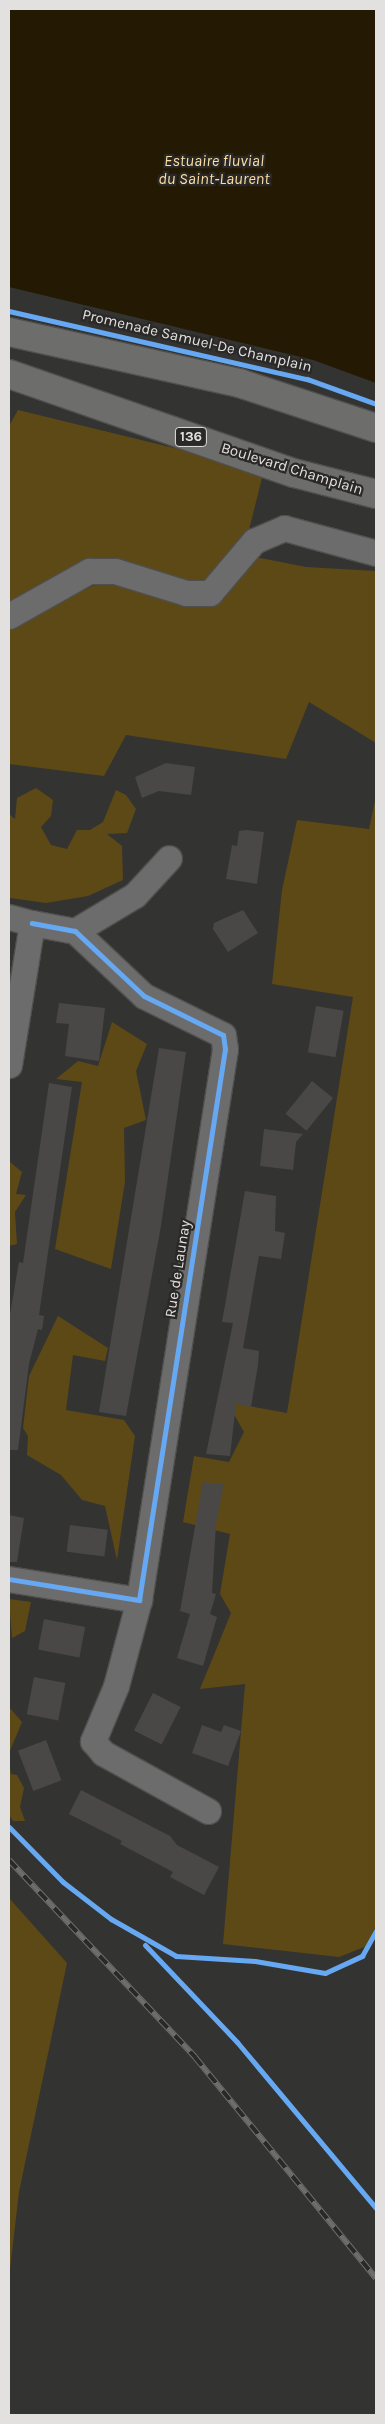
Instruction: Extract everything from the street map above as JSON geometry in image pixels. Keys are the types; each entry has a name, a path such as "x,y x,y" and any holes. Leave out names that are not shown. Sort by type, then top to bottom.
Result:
{"main road":[{"path":"9,332 239,383 376,428"},
{"name":"Boulevard Champlain","path":"9,374 294,473 376,494"}],"street":[{"path":"9,616 89,571 115,571 186,593 210,593 254,541 284,528 376,553"},
{"path":"9,1065 20,920 75,931 135,895 169,858"},
{"name":"Rue de Launay","path":"75,931 144,996 223,1035 225,1049 139,1600"},
{"path":"9,1579 139,1600 116,1686 93,1741 112,1758 208,1811"}],"shaded area":[{"path":"18,410 264,470 247,538 208,584 171,581 129,567 9,607 9,426"},
{"path":"255,557 306,567 376,571 376,743 309,702 286,759 126,735 104,776 9,764 9,626 101,582 215,606"},
{"path":"36,788 53,800 51,816 41,827 51,845 67,849 77,830 90,830 103,822 116,790 126,795 136,809 127,833 107,834 122,846 123,880 88,896 46,903 10,898 9,814 15,819 17,798"},
{"path":"376,796 376,1926 367,1946 339,1957 223,1944 245,1684 200,1689 231,1613 220,1594 230,1534 183,1522 194,1456 229,1462 244,1432 227,1402 287,1413 353,997 272,984 282,890 297,820 369,829"},
{"path":"112,1022 147,1044 136,1071 146,1120 124,1128 125,1182 111,1269 55,1249 82,1082 56,1079 78,1061 98,1066"},
{"path":"10,1162 22,1172 16,1194 26,1195 15,1212 17,1244 9,1246"},
{"path":"58,1316 108,1348 105,1361 73,1355 66,1410 124,1420 135,1436 117,1560 105,1506 82,1500 61,1475 27,1455 28,1436 23,1428 29,1376"},
{"path":"9,1599 31,1602 25,1631 12,1638"},
{"path":"9,1707 22,1722 9,1753"},
{"path":"9,1761 11,1774 17,1775 24,1788 20,1807 25,1821 13,1821 9,1815"},
{"path":"9,1898 67,1963 19,2192 9,2278"}],"water":[{"name":"Estuaire fluvial du Saint-Laurent","path":"9,9 376,9 376,383 313,360 9,287"}],"building":[{"path":"166,763 195,767 191,795 159,791 142,798 135,777"},
{"path":"239,831 264,832 257,884 226,879 232,845 237,846"},
{"path":"243,910 258,933 228,952 213,929 214,923"},
{"path":"59,1003 105,1008 99,1061 65,1056 69,1024 56,1023"},
{"path":"316,1006 344,1011 335,1057 308,1052"},
{"path":"159,1048 186,1052 161,1226 126,1416 99,1412"},
{"path":"312,1081 333,1098 307,1131 286,1114"},
{"path":"49,1083 72,1087 39,1315 44,1316 42,1330 38,1329 29,1364 18,1450 9,1450 9,1320 19,1262 23,1263"},
{"path":"264,1129 303,1134 296,1142 293,1170 260,1166"},
{"path":"245,1191 276,1196 275,1231 285,1233 281,1259 259,1256 243,1348 259,1351 251,1407 236,1404 230,1456 206,1454 233,1323 222,1322"},
{"path":"203,1482 224,1484 216,1524 212,1593 216,1594 210,1614 217,1617 203,1666 177,1658 190,1614 180,1611"},
{"path":"9,1515 24,1518 17,1562 9,1562"},
{"path":"70,1525 108,1530 104,1556 67,1552"},
{"path":"44,1619 85,1627 79,1657 38,1649"},
{"path":"34,1677 65,1683 58,1720 27,1714"},
{"path":"153,1693 181,1707 162,1744 134,1730"},
{"path":"202,1725 221,1732 224,1725 241,1731 228,1766 192,1753"},
{"path":"46,1740 61,1780 33,1791 18,1751"},
{"path":"81,1790 170,1836 177,1845 219,1867 204,1895 170,1877 173,1872 120,1844 122,1841 69,1814"}],"railway":[{"path":"9,1860 195,2057 376,2278"}],"cycle path":[{"name":"Promenade Samuel-De Champlain","path":"9,311 307,379 376,404"},
{"path":"9,1579 139,1600 225,1049 223,1035 144,996 75,931 32,923"},
{"path":"9,1827 63,1882 111,1919 176,1956 255,1961 325,1973 362,1956 376,1931"},
{"path":"145,1945 237,2042 376,2208"}]}
